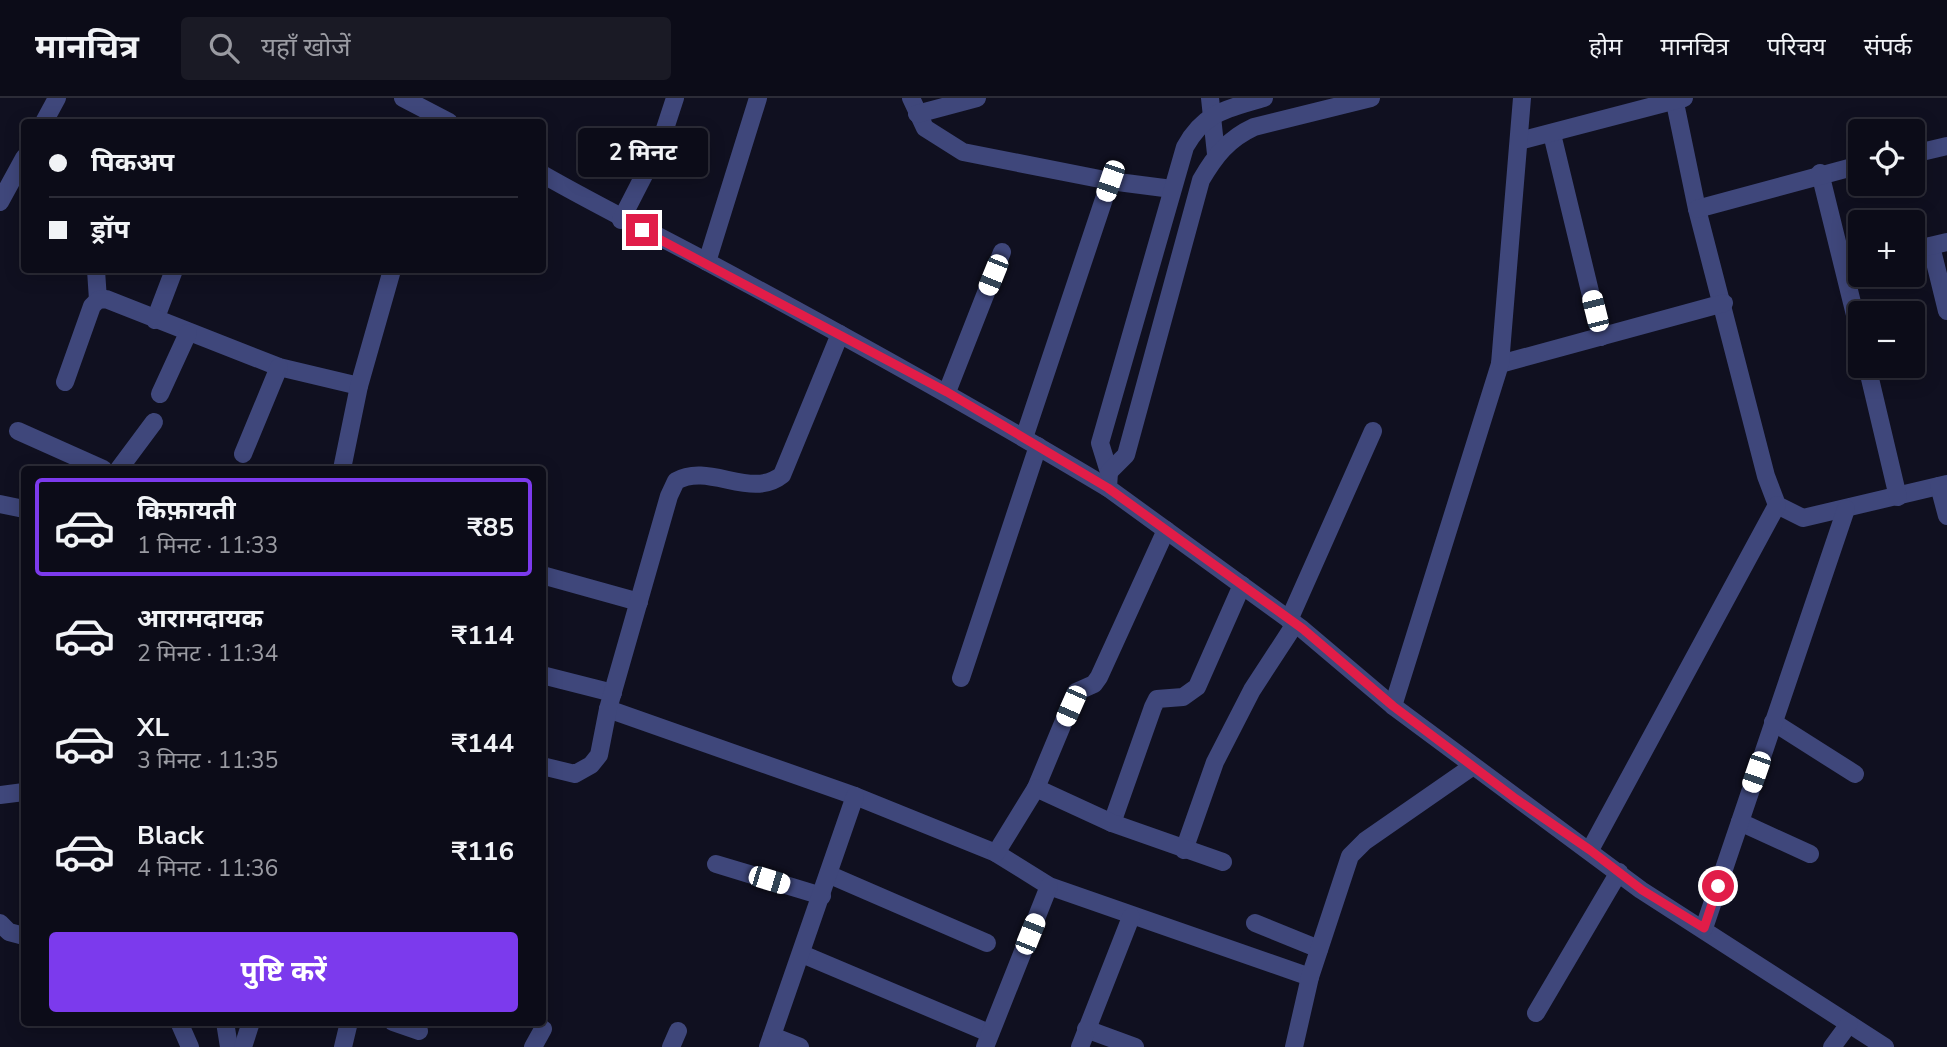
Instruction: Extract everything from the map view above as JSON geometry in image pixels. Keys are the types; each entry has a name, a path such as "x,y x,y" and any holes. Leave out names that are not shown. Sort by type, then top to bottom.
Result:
{"street":[{"path":"46,119 57,98"},
{"path":"402,98 443,119"},
{"path":"621,220 660,144 675,98"},
{"path":"707,262 758,98"},
{"path":"977,98 914,106 925,128 938,139 963,152 1110,181 1172,189"},
{"path":"1108,480 1100,443 1185,147 1212,106 1264,98"},
{"path":"1108,480 1126,454 1201,180 1216,154 1237,135 1254,127 1371,98"},
{"path":"1393,706 1500,364 1522,98"},
{"path":"1519,141 1678,99 1697,209 1724,303 1766,475 1777,505 1788,514 1803,518 1943,485 1947,516"},
{"path":"1212,106 1216,154"},
{"path":"1552,134 1601,337"},
{"path":"1925,151 1947,146"},
{"path":"0,202 21,164"},
{"path":"1697,209 1848,167"},
{"path":"1820,173 1848,254"},
{"path":"546,176 621,220 707,262 947,392 1031,442 1108,480 1166,530 1292,622 1393,706 1473,766 1619,872 1885,1047"},
{"path":"961,678 1110,181"},
{"path":"1939,244 1947,311"},
{"path":"947,392 1002,252"},
{"path":"96,273 98,300"},
{"path":"155,320 173,273"},
{"path":"343,466 359,386 391,273"},
{"path":"65,383 92,306 98,300 106,299 279,366 359,386"},
{"path":"1500,364 1724,303"},
{"path":"160,394 188,333"},
{"path":"546,767 575,774 591,765 599,755 611,701 676,481 694,475 761,486 773,483 782,475 840,334"},
{"path":"243,454 279,366"},
{"path":"1870,378 1898,497"},
{"path":"121,466 154,422"},
{"path":"18,431 96,466"},
{"path":"1184,850 1215,762 1252,690 1292,622 1373,431"},
{"path":"0,504 21,508"},
{"path":"1590,850 1777,505"},
{"path":"1704,928 1846,509"},
{"path":"996,853 1035,788 1076,692 1094,684 1099,677 1166,530"},
{"path":"546,576 639,602"},
{"path":"1112,823 1157,699 1183,697 1197,687 1242,585"},
{"path":"546,677 996,853 1049,886 1131,917 1310,976"},
{"path":"1773,723 1855,774"},
{"path":"1294,1047 1310,976 1350,856 1366,841 1473,766"},
{"path":"1035,788 1112,823 1223,862"},
{"path":"0,795 21,792"},
{"path":"800,1047 770,1042 830,875 855,796"},
{"path":"1740,822 1810,854"},
{"path":"716,864 822,896"},
{"path":"1536,1013 1619,872"},
{"path":"830,875 987,943"},
{"path":"802,954 987,1040 1049,886"},
{"path":"1080,1047 1131,917"},
{"path":"0,923 9,932 21,935"},
{"path":"1255,923 1319,949"},
{"path":"1832,1047 1849,1024"},
{"path":"181,1026 190,1047"},
{"path":"226,1026 229,1047"},
{"path":"243,1047 250,1026"},
{"path":"343,1047 348,1026"},
{"path":"405,1026 419,1031"},
{"path":"533,1047 543,1029"},
{"path":"1086,1029 1135,1047"}],"route":[{"path":"642,230 707,262 947,392 1108,488 1116,497 1303,629 1393,706 1516,799 1642,890 1704,928 1718,886"}]}
